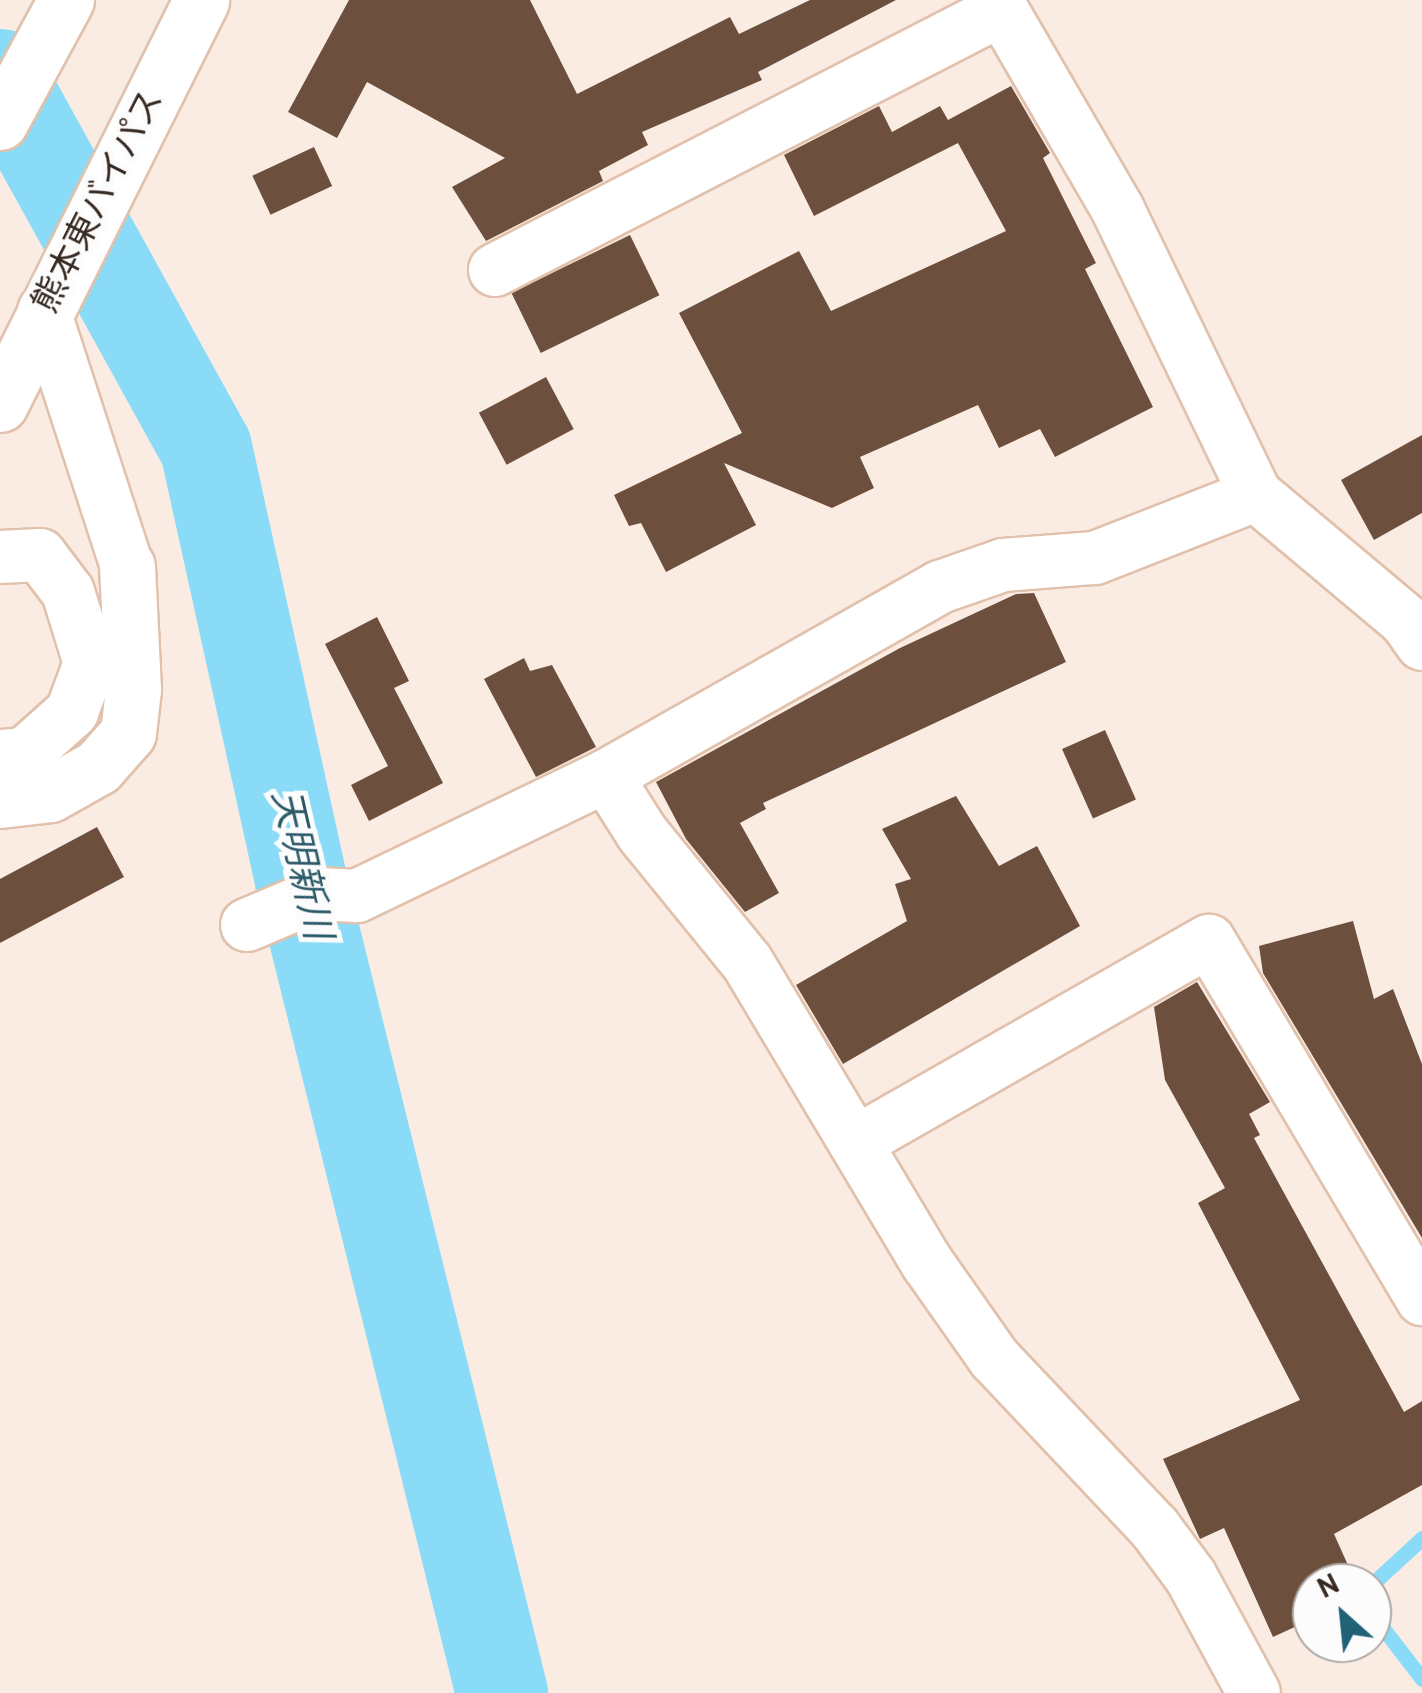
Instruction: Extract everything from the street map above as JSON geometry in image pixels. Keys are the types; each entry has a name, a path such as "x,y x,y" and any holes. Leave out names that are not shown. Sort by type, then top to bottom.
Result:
{"main road":[{"name":"熊本東バイパス","path":"0,404 201,0"},
{"path":"0,122 55,23"},
{"path":"0,800 50,794 98,767 128,733 133,689 127,566"}],"street":[{"path":"494,270 998,5 1118,210 1256,496 1406,620 1422,644"},
{"path":"0,90 55,23"},
{"path":"51,299 127,566"},
{"path":"282,909 357,896 606,776 940,587 1003,565 1095,558 1256,496"},
{"path":"0,557 40,555 68,592 90,663 72,712 25,754 0,756"},
{"path":"606,776 642,833 748,962 928,1264 994,1358 1154,1527 1191,1576 1254,1693"},
{"path":"858,1142 1209,942 1422,1300"}],"building":[{"path":"349,0 530,0 577,94 730,17 739,34 810,0 896,0 758,72 762,80 642,132 648,145 599,171 603,181 486,241 452,187 505,158 367,82 337,138 288,112"},
{"path":"1011,86 1050,153 1043,158 1096,263 1085,269 1153,407 1055,457 1040,429 999,448 978,405 860,457 874,488 832,508 724,463 756,525 666,572 641,523 629,526 614,495 742,433 679,313 799,251 831,311 1006,231 958,143 814,216 784,155 879,106 892,132 940,106 948,120"},
{"path":"314,147 332,186 271,215 252,176"},
{"path":"630,235 659,295 541,353 511,293"},
{"path":"546,377 574,429 507,465 479,413"},
{"path":"1422,435 1422,513 1374,540 1341,480"},
{"path":"1034,593 1066,662 763,803 766,809 740,823 779,893 745,912 686,839 656,782 900,648 1016,594"},
{"path":"377,617 409,681 394,688 443,783 369,821 351,785 388,766 325,644"},
{"path":"524,658 530,671 552,665 596,747 536,777 484,679"},
{"path":"1105,730 1136,799 1093,819 1062,749"},
{"path":"956,796 999,866 1037,846 1080,926 843,1064 796,985 907,921 895,884 911,879 882,829"},
{"path":"97,827 124,877 0,943 0,879"},
{"path":"1353,921 1374,999 1393,989 1422,1064 1422,1238 1263,973 1259,946"},
{"path":"1197,982 1270,1102 1249,1114 1260,1135 1254,1138 1404,1412 1422,1401 1422,1485 1334,1534 1347,1563 1292,1563 1292,1628 1273,1637 1224,1528 1200,1539 1163,1459 1300,1400 1198,1203 1225,1188 1165,1080 1154,1007"}],"waterway":[{"name":"天明新川","path":"0,75 206,448 301,881 502,1693"},
{"path":"1392,1566 1422,1538"},
{"path":"1392,1640 1422,1679"}]}
